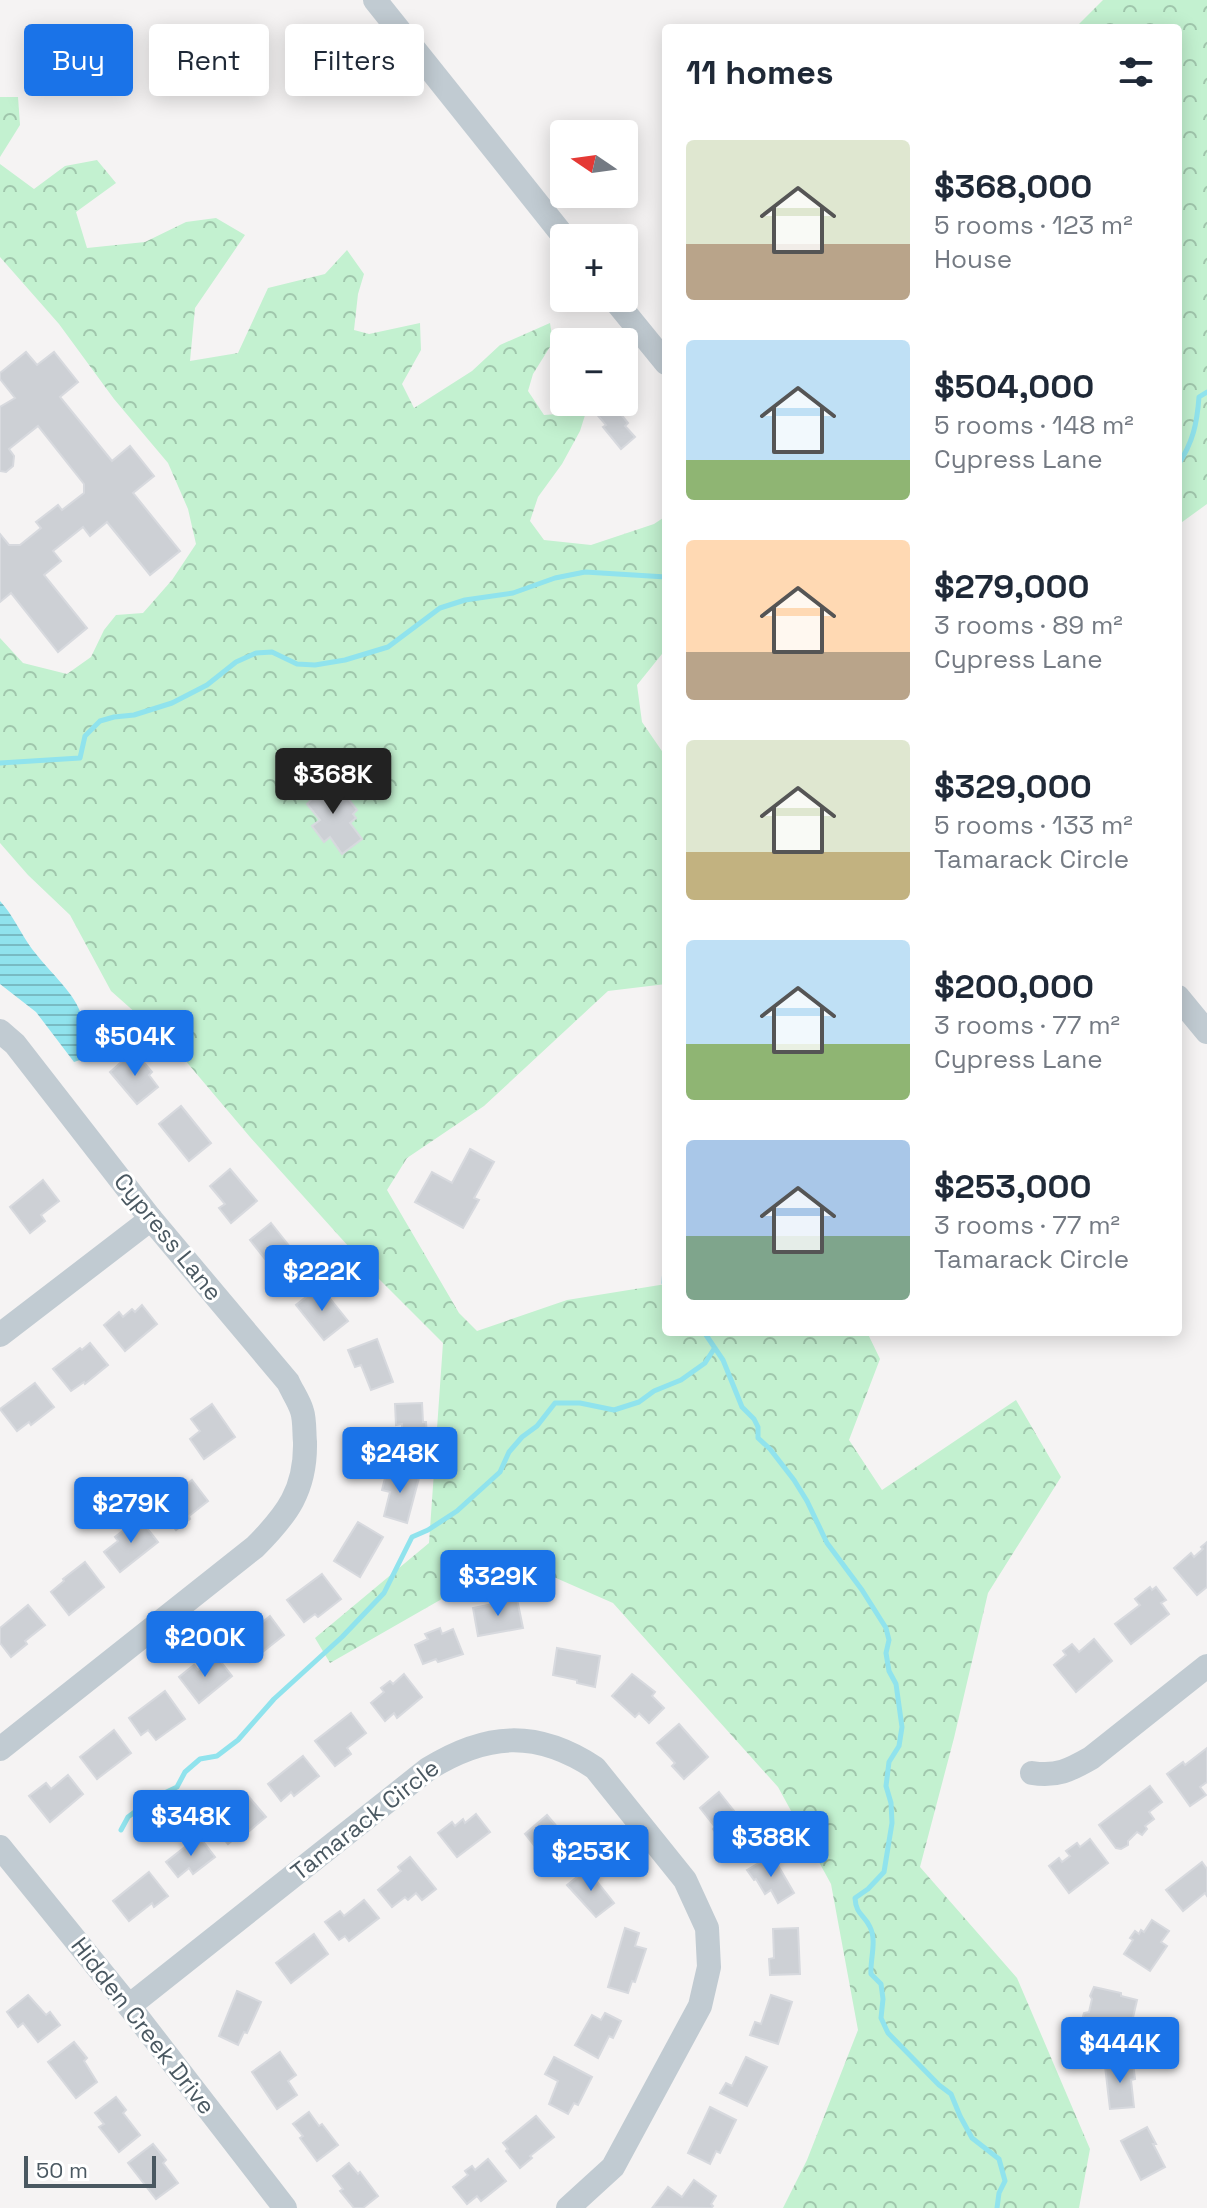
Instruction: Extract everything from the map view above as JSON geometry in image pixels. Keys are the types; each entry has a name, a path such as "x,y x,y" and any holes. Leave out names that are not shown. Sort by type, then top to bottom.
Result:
{"street":[{"path":"375,0 554,224"},
{"path":"624,312 662,358"},
{"path":"1182,1002 1207,1032"},
{"name":"Cypress Lane","path":"0,1031 15,1044 151,1219 288,1382 302,1411 305,1464 298,1490 287,1512 255,1547 0,1749"},
{"path":"0,1335 151,1219"},
{"path":"1032,1773 1050,1775 1071,1769 1091,1758 1207,1666"},
{"name":"Tamarack Circle","path":"129,2006 428,1769 463,1749 498,1741 535,1742 578,1757 595,1768 685,1880 707,1928 709,1967 700,2006 613,2167 568,2208"},
{"name":"Hidden Creek Drive","path":"0,1847 129,2006 285,2208"}],"green space":[{"path":"1103,0 1207,0 1207,504 1182,522 1182,24 1079,24"},
{"path":"0,97 18,97 20,125 0,157"},
{"path":"97,160 116,183 76,212 87,248 145,242 186,222 216,218 245,235 195,308 190,361 238,353 268,288 325,274 347,250 364,274 354,330 369,334 420,323 421,350 402,384 414,408 472,371 500,345 550,323 550,347 533,374 528,391 544,415 585,416 562,464 538,497 530,521 544,540 591,545 662,519 662,654 637,685 642,722 662,751 662,984 608,991 484,1106 407,1158 387,1190 459,1313 477,1331 567,1300 662,1285 662,1336 869,1336 880,1359 849,1440 882,1490 1016,1400 1061,1477 988,1593 920,1867 1017,1978 1090,2149 1079,2208 783,2208 807,2160 858,2030 831,1884 778,1787 613,1603 540,1571 482,1576 330,1663 315,1638 429,1543 443,1343 367,1267 173,1046 111,991 70,915 0,843 0,638 23,663 67,674 91,657 104,630 116,615 143,613 172,580 196,544 188,509 168,463 114,399 59,324 0,257 0,164 34,189 65,166"}],"water":[{"path":"0,901 32,949 80,1010 85,1040 83,1059 74,1062 36,1012 0,984"}],"building":[{"path":"26,352 37,365 54,352 78,382 60,397 112,461 130,446 154,476 133,493 180,551 150,575 107,522 90,536 83,527 53,551 61,561 44,575 87,628 58,652 11,593 0,602 0,534 9,545 20,545 41,528 36,522 58,505 62,510 84,493 84,484 38,426 9,449 14,456 13,466 6,472 0,471 0,407 15,398 0,379 0,373"},
{"path":"598,416 622,416 628,423 625,426 635,437 621,449 603,427 606,425"},
{"path":"317,780 325,790 332,785 335,790 339,787 357,810 353,814 356,818 350,823 362,839 342,854 330,837 324,842 312,826 320,820 307,804 311,800 304,790"},
{"path":"134,1051 152,1072 149,1075 158,1087 137,1104 110,1072"},
{"path":"181,1106 211,1143 189,1161 159,1124"},
{"path":"470,1149 494,1162 474,1198 479,1200 463,1228 415,1202 432,1172 452,1183"},
{"path":"230,1169 257,1201 231,1223 219,1208 225,1204 210,1186"},
{"path":"43,1180 59,1201 41,1215 45,1221 30,1233 10,1207"},
{"path":"271,1223 302,1262 281,1279 250,1240"},
{"path":"320,1286 348,1321 324,1340 296,1305"},
{"path":"142,1305 157,1324 125,1351 104,1325 119,1312 123,1317"},
{"path":"377,1339 393,1382 371,1390 361,1365 355,1367 348,1350"},
{"path":"90,1343 108,1365 71,1391 53,1369"},
{"path":"35,1383 54,1407 31,1425 29,1422 17,1431 0,1409"},
{"path":"422,1403 428,1451 403,1453 402,1424 396,1425 395,1404"},
{"path":"212,1404 235,1437 204,1459 190,1439 200,1431 191,1419"},
{"path":"387,1470 419,1478 407,1523 384,1516 390,1492 382,1490"},
{"path":"192,1480 208,1501 176,1530 158,1507"},
{"path":"139,1518 158,1542 120,1572 104,1552 118,1541 115,1537"},
{"path":"358,1522 383,1537 360,1577 334,1561"},
{"path":"1207,1542 1207,1587 1197,1595 1174,1568 1191,1553 1194,1557"},
{"path":"85,1562 104,1587 69,1615 51,1592"},
{"path":"322,1574 341,1599 318,1617 315,1614 304,1622 287,1600"},
{"path":"1150,1587 1152,1590 1156,1587 1166,1600 1161,1603 1169,1614 1131,1644 1115,1624 1140,1605 1135,1599"},
{"path":"517,1599 523,1628 478,1636 473,1608"},
{"path":"28,1605 45,1625 11,1657 0,1643 0,1628"},
{"path":"270,1616 284,1635 250,1662 231,1638 248,1625 252,1631"},
{"path":"440,1628 442,1634 453,1629 463,1654 423,1664 415,1645 428,1639 425,1634"},
{"path":"1094,1639 1112,1661 1076,1692 1054,1665 1066,1655 1063,1651 1072,1644 1079,1652"},
{"path":"557,1648 600,1656 595,1687 553,1675"},
{"path":"218,1658 232,1676 199,1703 179,1677 194,1665 198,1670"},
{"path":"404,1674 422,1697 397,1718 394,1713 385,1721 371,1703 384,1692 381,1688 390,1681 393,1684"},
{"path":"632,1674 655,1692 652,1696 664,1708 649,1723 639,1713 635,1717 612,1696"},
{"path":"165,1691 185,1719 156,1740 148,1730 141,1735 129,1718"},
{"path":"351,1713 366,1733 347,1748 351,1754 335,1766 315,1741"},
{"path":"679,1724 708,1757 684,1779 672,1766 675,1763 657,1743"},
{"path":"114,1730 131,1753 97,1779 80,1757"},
{"path":"1207,1748 1207,1782 1200,1787 1206,1795 1190,1806 1167,1774"},
{"path":"303,1756 319,1776 294,1796 291,1792 281,1801 268,1784"},
{"path":"68,1775 83,1794 50,1822 29,1796 46,1783 51,1789"},
{"path":"1150,1786 1162,1802 1149,1812 1154,1819 1145,1826 1147,1829 1142,1835 1137,1832 1128,1845 1116,1848 1099,1825"},
{"path":"719,1792 746,1826 724,1843 700,1808"},
{"path":"249,1797 266,1817 242,1837 240,1834 228,1844 214,1827"},
{"path":"476,1814 490,1832 457,1857 438,1833 452,1822 455,1826 463,1819 465,1823"},
{"path":"547,1815 559,1829 555,1832 573,1853 553,1869 525,1834"},
{"path":"199,1836 215,1857 193,1874 189,1868 178,1877 166,1862"},
{"path":"1090,1839 1108,1863 1069,1893 1049,1866 1059,1858 1062,1862 1070,1856 1066,1851 1077,1843 1080,1847"},
{"path":"772,1855 794,1893 778,1903 771,1890 765,1894 747,1870"},
{"path":"410,1857 436,1889 422,1900 416,1893 392,1907 378,1890 401,1871 398,1867"},
{"path":"1202,1862 1207,1869 1207,1896 1205,1893 1183,1911 1166,1890"},
{"path":"587,1869 614,1903 596,1917 567,1885"},
{"path":"149,1872 168,1896 154,1907 152,1903 129,1921 113,1901"},
{"path":"364,1900 379,1918 349,1941 345,1936 339,1940 325,1922 340,1911 344,1916"},
{"path":"1152,1920 1169,1931 1161,1942 1167,1946 1150,1971 1124,1954 1135,1931 1139,1934 1141,1930 1144,1932"},
{"path":"625,1928 639,1933 635,1946 646,1949 628,1993 608,1987"},
{"path":"798,1928 800,1974 770,1975 769,1959 774,1958 773,1929"},
{"path":"314,1934 328,1954 291,1983 276,1963"},
{"path":"1094,1987 1137,2000 1132,2022 1119,2019 1111,2038 1084,2031 1086,2023 1082,2020 1084,2013 1089,2012"},
{"path":"237,1991 261,2002 238,2045 219,2036"},
{"path":"28,1995 46,2015 50,2012 60,2025 38,2042 23,2023 18,2027 7,2012"},
{"path":"771,1995 792,2002 778,2044 750,2035 755,2022 761,2024"},
{"path":"605,2013 621,2021 598,2058 575,2045 592,2015 601,2020"},
{"path":"74,2042 87,2058 84,2061 97,2082 76,2098 48,2062"},
{"path":"280,2052 296,2075 288,2081 297,2095 277,2109 252,2072"},
{"path":"554,2057 592,2077 578,2105 574,2103 568,2114 549,2104 558,2081 545,2074"},
{"path":"746,2057 767,2067 747,2106 720,2093 726,2083 732,2086"},
{"path":"1133,2063 1134,2107 1110,2109 1105,2066"},
{"path":"116,2097 126,2110 123,2113 140,2135 119,2152 99,2127 104,2124 95,2113"},
{"path":"710,2107 736,2120 720,2153 716,2151 710,2164 688,2153"},
{"path":"309,2112 338,2145 317,2161 293,2124"},
{"path":"536,2116 554,2137 520,2168 503,2143"},
{"path":"1147,2127 1165,2167 1141,2180 1121,2141"},
{"path":"153,2144 178,2183 156,2199 128,2163"},
{"path":"488,2159 506,2181 481,2201 477,2196 467,2204 453,2187 468,2175 465,2171 472,2166 475,2170"},
{"path":"349,2163 378,2196 363,2208 354,2208 333,2176"},
{"path":"694,2180 716,2196 711,2208 653,2207 668,2187 682,2197"}],"waterway":[{"path":"1182,457 1193,432 1199,397 1207,392"},
{"path":"0,763 80,758 85,736 100,721 134,715 172,703 207,685 236,662 256,653 272,652 297,664 315,665 345,660 388,647 440,608 465,600 513,593 555,578 585,572 662,577"},
{"path":"707,1336 723,1360 742,1407 754,1419 758,1438 794,1480 827,1543 886,1628 889,1640 886,1653 889,1671 896,1684 902,1727 899,1746 889,1762 886,1786 892,1823 884,1872 855,1898 856,1904 872,1932 871,1974 881,1984 881,2018 888,2033 951,2094 972,2138 999,2159 1005,2181 997,2208"},
{"path":"121,1830 128,1817 152,1799 177,1787 185,1772 200,1759 217,1756 238,1740 274,1699 342,1637 384,1593 412,1537 457,1511 500,1472 509,1452 537,1426 555,1403 580,1403 614,1410 639,1402 654,1391 681,1380 705,1363 714,1349"}]}
